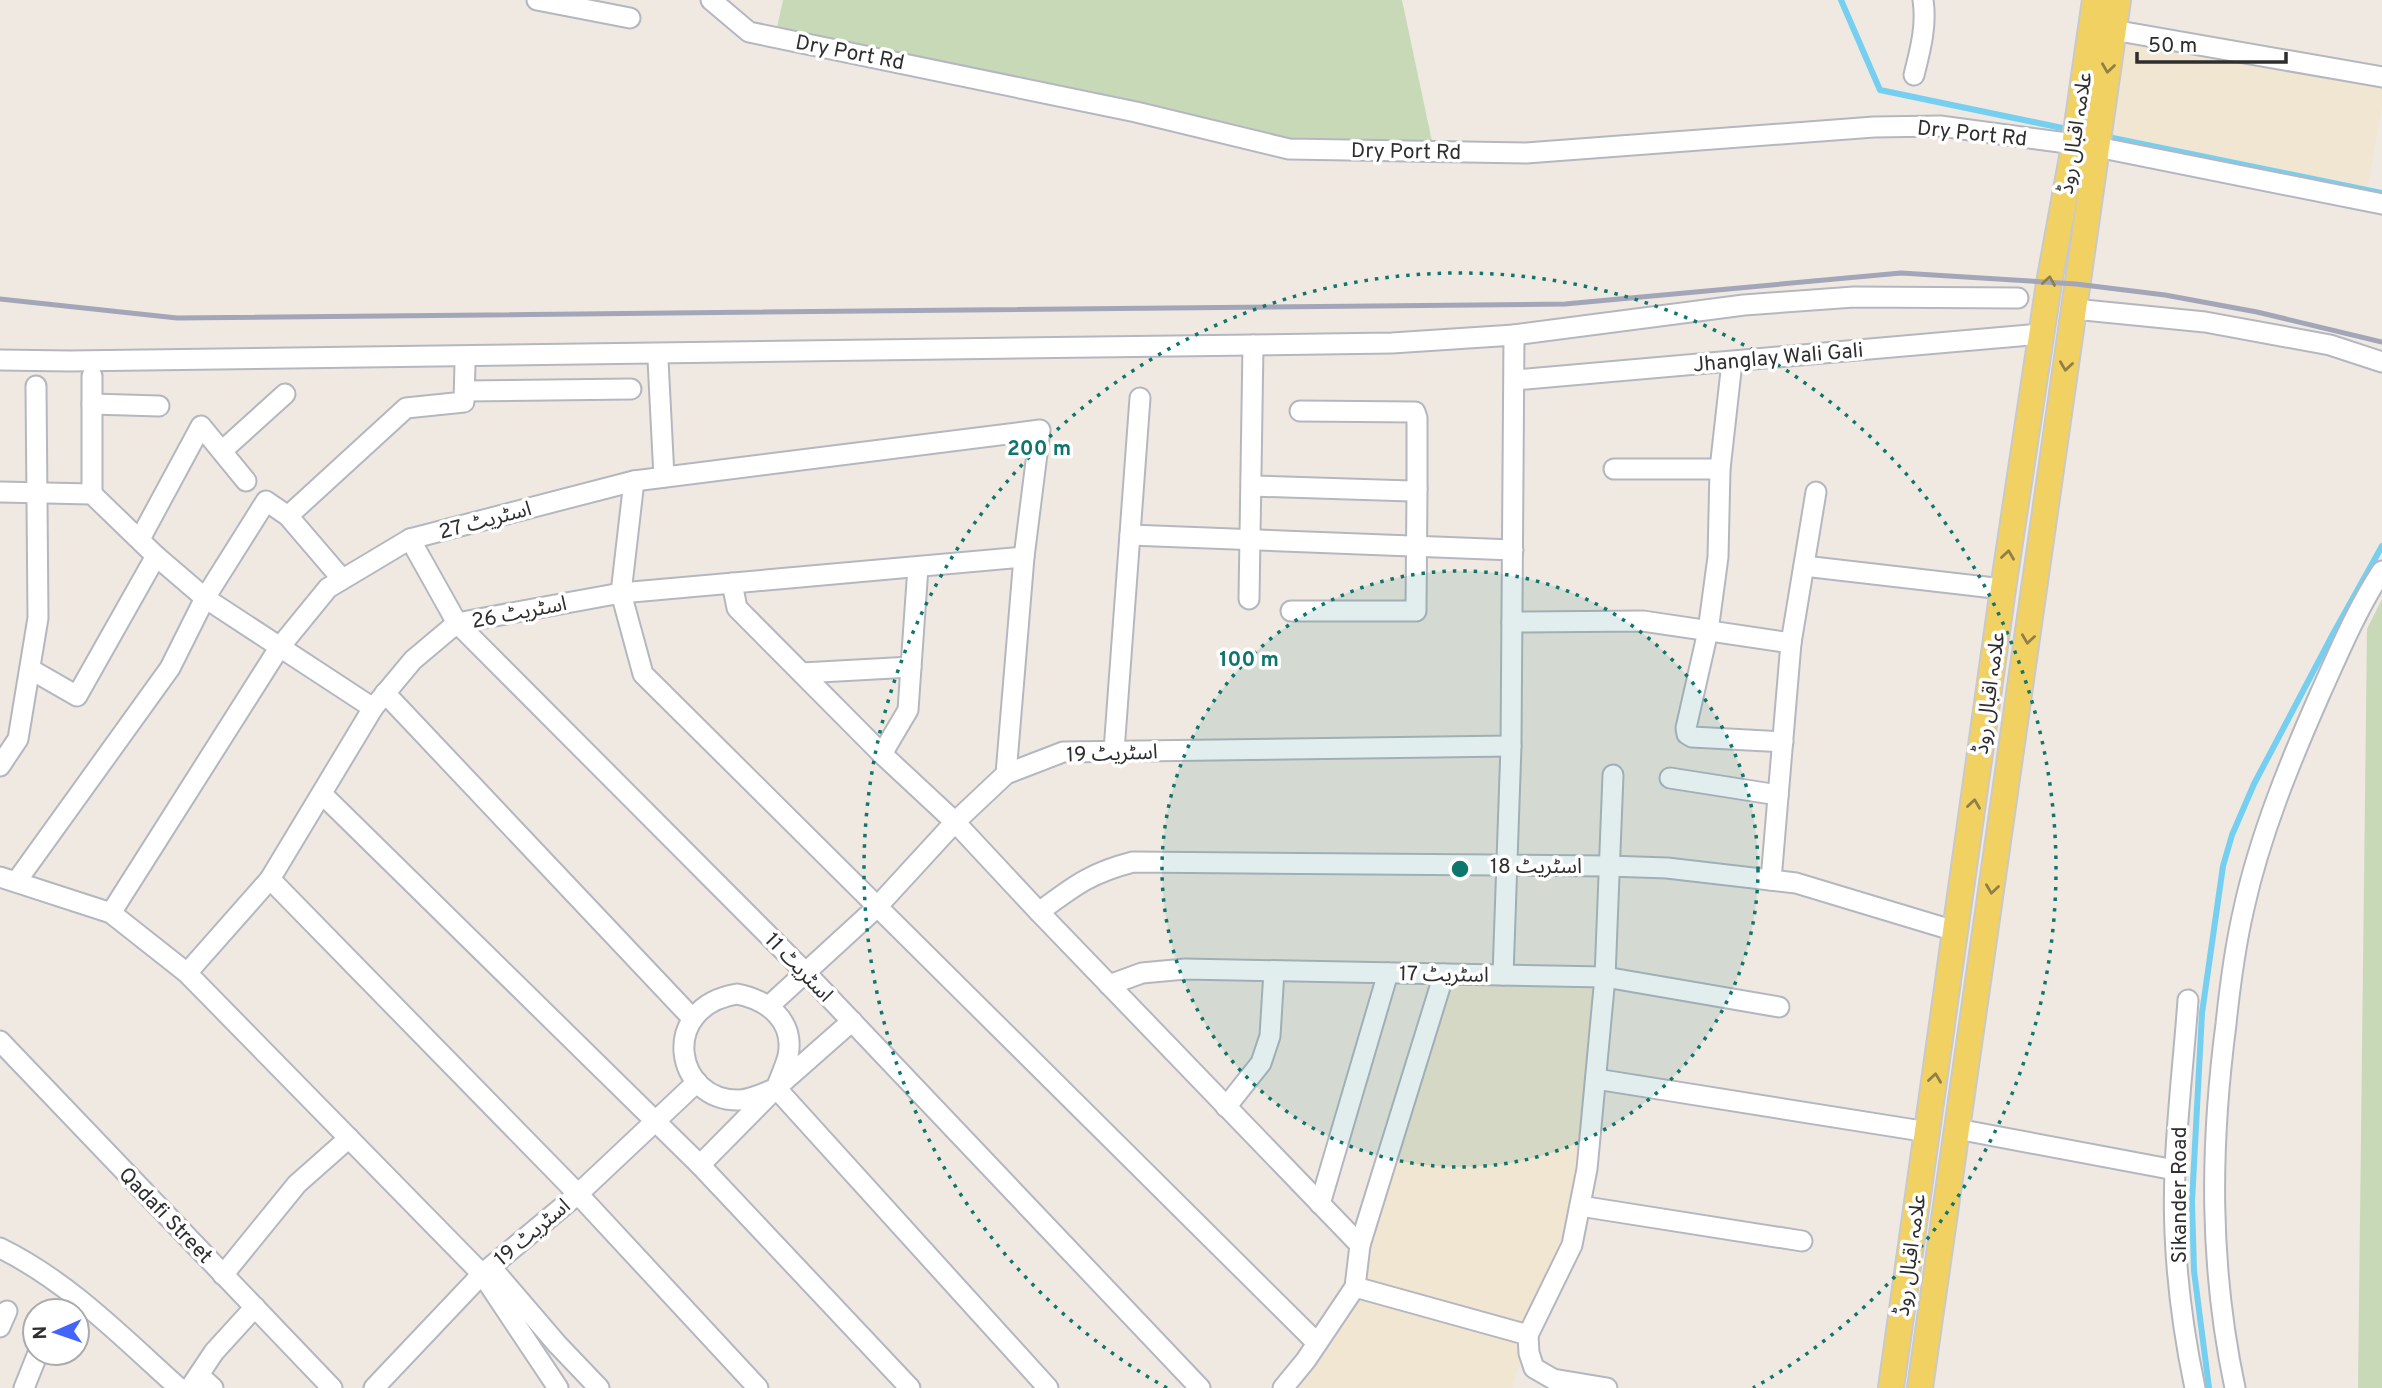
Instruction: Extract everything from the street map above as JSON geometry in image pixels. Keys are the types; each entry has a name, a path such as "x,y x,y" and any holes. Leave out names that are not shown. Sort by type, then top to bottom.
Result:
{"main road":[{"name":"علامہ اقبال روڈ","path":"1920,1388 2074,309 2095,0"},
{"name":"علامہ اقبال روڈ","path":"1891,1388 2041,334 2118,0"},
{"path":"1968,848 1997,851"}],"street":[{"path":"537,0 630,18"},
{"name":"Dry Port Rd","path":"711,0 749,32 1136,112 1289,149 1526,153 1874,127 1940,126 2086,146 2382,204"},
{"path":"1914,75 1922,42 1923,0"},
{"path":"2113,30 2382,77"},
{"path":"0,360 1392,343 1514,335 1744,305 1854,297 2018,298"},
{"path":"2074,309 2205,322 2330,345 2382,362"},
{"name":"Jhanglay Wali Gali","path":"1515,380 2041,334"},
{"path":"1503,975 1511,746 1514,335"},
{"path":"1249,598 1253,345"},
{"path":"658,360 664,477"},
{"path":"1732,362 1720,469 1718,557 1708,631 1686,728 1687,734 1692,737 1783,742"},
{"path":"288,516 406,408 464,402 466,363"},
{"path":"92,376 92,494"},
{"path":"0,766 18,739 38,618 36,386"},
{"path":"465,391 631,389"},
{"path":"222,451 285,394"},
{"path":"1114,751 1140,398"},
{"path":"92,404 159,406"},
{"path":"1291,611 1416,611 1415,412 1300,411"},
{"path":"139,539 201,426 246,481"},
{"name":"اسٹریٹ 27","path":"111,913 279,648 328,588 410,539 634,481 1040,430 1024,557"},
{"path":"1614,469 1720,469"},
{"path":"634,481 621,593 643,674 1317,1343"},
{"path":"1252,486 1411,491 1417,489"},
{"path":"0,492 92,494 156,556 205,598 279,648 379,701 692,1018"},
{"path":"1771,880 1791,643 1816,492"},
{"path":"342,579 288,516 266,501 205,598 170,668 8,879 111,913 187,973 349,1138 486,1270 599,1388"},
{"path":"1130,535 1513,550"},
{"name":"اسٹریٹ 11","path":"410,539 457,623 806,973 1200,1388"},
{"path":"30,669 77,696 156,556"},
{"path":"1006,774 1024,557"},
{"name":"اسٹریٹ 26","path":"187,973 270,879 379,701 413,660 457,623 621,593 1024,557"},
{"path":"1804,566 2003,589"},
{"path":"882,754 908,710 918,567"},
{"path":"2235,1388 2226,1338 2213,1222 2217,1091 2233,967 2244,906 2265,836 2298,744 2344,642 2382,570"},
{"path":"732,583 737,608 882,754 955,822 1360,1245"},
{"path":"1512,622 1643,621 1791,643"},
{"path":"802,673 911,667"},
{"name":"اسٹریٹ 19","path":"769,1006 876,908 955,822 1006,774 1063,752 1511,746"},
{"path":"1606,1388 1553,1380 1534,1368 1529,1353 1528,1335 1572,1245 1587,1170 1605,976 1613,775"},
{"path":"1670,778 1778,795"},
{"path":"321,794 655,1120 909,1388"},
{"name":"اسٹریٹ 18","path":"1039,912 1080,881 1107,869 1133,862 1608,866 1667,868 1796,883 1955,932"},
{"path":"270,879 578,1194 758,1388"},
{"name":"اسٹریٹ 17","path":"1109,985 1142,973 1185,969 1605,976 1779,1007"},
{"path":"1226,1107 1261,1063 1270,1036 1273,1015 1274,971"},
{"path":"1320,1204 1388,973"},
{"path":"1283,1388 1355,1287 1360,1245 1444,974"},
{"path":"737,994 754,997 769,1006 781,1019 788,1036 789,1054 776,1088 743,1100 726,1099 710,1093 697,1082 688,1068 683,1051 685,1034 692,1018 704,1005 719,997 737,994"},
{"name":"Sikander Road","path":"2188,1000 2175,1170 2175,1219 2183,1333 2195,1388"},
{"path":"699,1165 776,1088 852,1021"},
{"name":"Qadafi Street","path":"0,1041 332,1388"},
{"path":"1596,1079 1928,1132"},
{"name":"اسٹریٹ 19","path":"374,1388 486,1270 578,1194 697,1082"},
{"path":"776,1088 1048,1388"},
{"path":"1957,1129 2175,1170"},
{"path":"223,1275 297,1184 349,1138"},
{"path":"1580,1206 1802,1241"},
{"path":"0,1248 23,1259 89,1307 178,1388"},
{"path":"486,1270 558,1388"},
{"path":"1355,1287 1528,1335"},
{"path":"201,1384 214,1352 255,1307"},
{"path":"24,1388 32,1367"}],"shaded area":[{"path":"2119,32 2382,78 2382,107 2367,190 2103,136"},
{"path":"1444,974 1605,977 1580,1206 1528,1335 1512,1388 1279,1388 1355,1287"}],"green space":[{"path":"783,0 1402,0 1434,151 1289,149 775,37"},
{"path":"2382,599 2382,1388 2358,1388 2367,629"}],"waterway":[{"path":"1841,0 1880,90 2072,130"},
{"path":"2103,136 2382,193"},
{"path":"2209,1388 2194,1271 2192,1202 2202,1013 2223,866 2232,835 2254,784 2382,546"}],"railway":[{"path":"0,299 177,318 1565,304 1901,273 2076,284 2165,295 2257,312 2382,342"}]}
